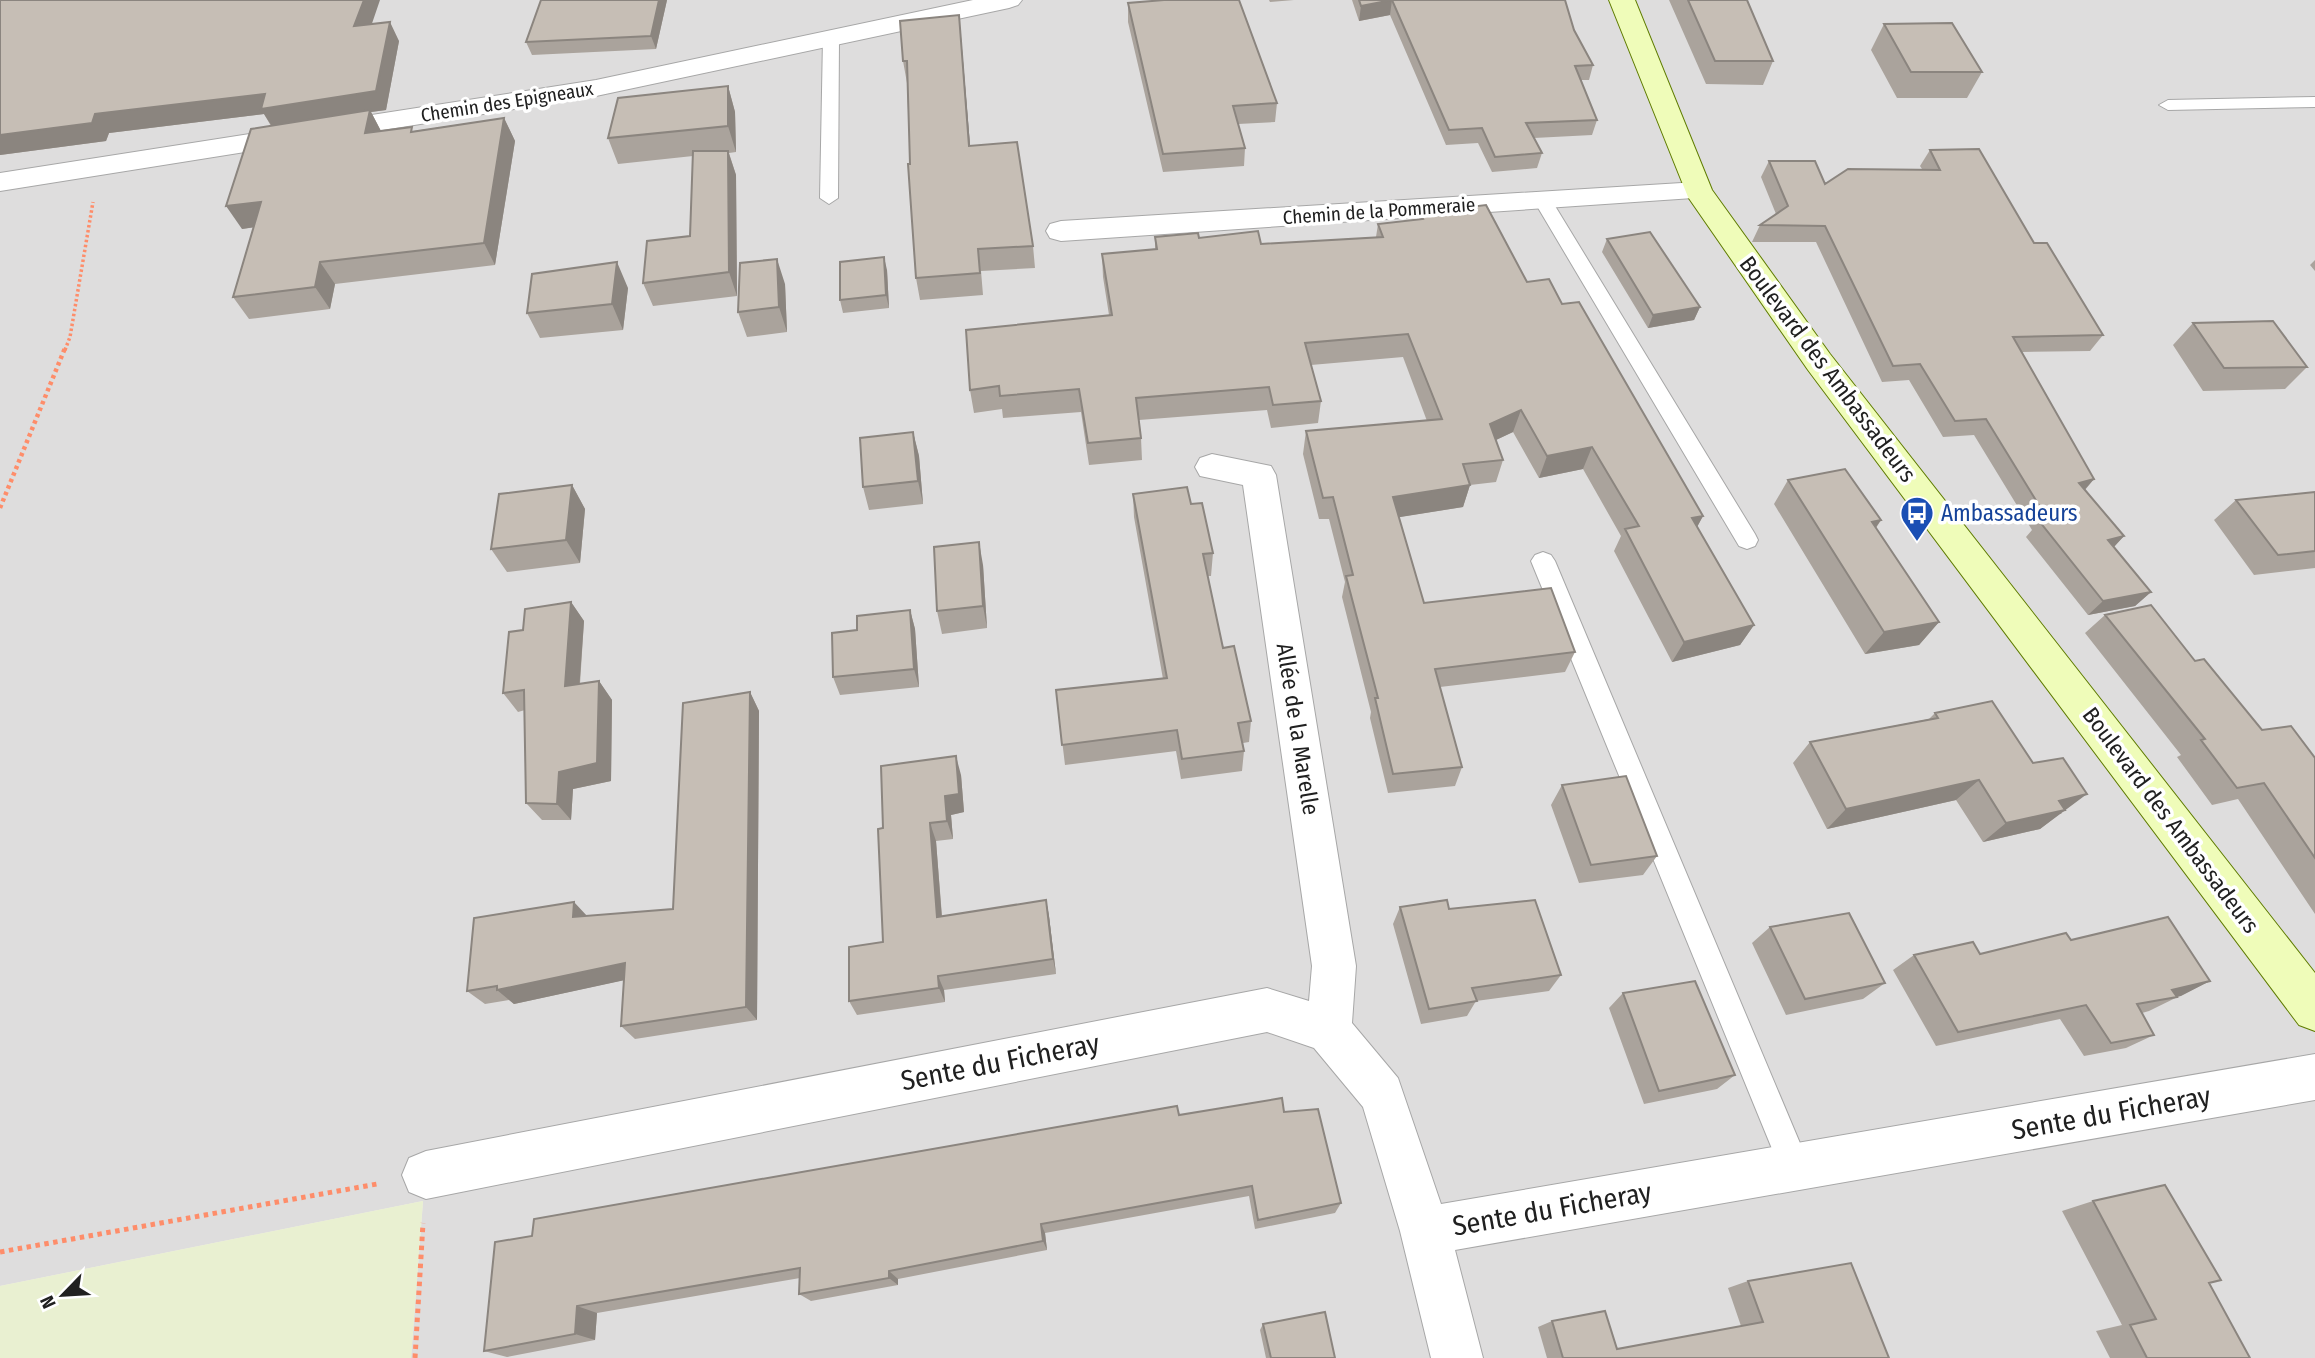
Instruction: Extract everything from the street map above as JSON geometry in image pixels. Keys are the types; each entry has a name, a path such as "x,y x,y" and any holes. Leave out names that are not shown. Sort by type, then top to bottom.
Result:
{"main road":[{"name":"Boulevard des Ambassadeurs","path":"1622,0 1698,191 1819,362 2315,1009"}],"street":[{"name":"Chemin des Epigneaux","path":"0,182 596,88 1009,0"},
{"name":"Chemin de la Pommeraie","path":"1061,231 1698,191"},
{"name":"Allée de la Marelle","path":"1212,467 1259,475 1334,966 1329,1030"},
{"name":"Sente du Ficheray","path":"426,1175 1267,1010 1329,1030 1382,1094 1424,1231 2315,1077"},
{"path":"1424,1231 1457,1358"}],"lane":[{"path":"829,198 831,38"},
{"path":"2168,105 2315,102"},
{"path":"1543,201 1747,540"},
{"path":"1543,561 1795,1167"}],"path":[{"path":"0,508 70,338 99,167"},
{"path":"0,1252 426,1175 415,1358"}],"shaded area":[{"path":"0,0 2315,0 2315,1358 411,1358 423,1201 0,1286"}],"green space":[{"path":"423,1201 411,1358 0,1358 0,1286"}],"building":[{"path":"0,0 364,0 354,26 390,22 376,91 261,109 265,94 95,114 92,123 0,135"},
{"path":"541,0 659,0 651,36 526,42"},
{"path":"1239,0 1277,103 1233,106 1245,148 1163,154 1128,3"},
{"path":"1359,0 1392,0 1361,6"},
{"path":"1392,0 1565,0 1574,30 1593,65 1575,66 1597,120 1526,123 1542,153 1495,157 1482,128 1449,130"},
{"path":"1688,0 1747,0 1773,61 1715,61"},
{"path":"959,15 969,146 1017,142 1033,246 978,249 980,273 916,278 908,164 907,61 903,61 900,21"},
{"path":"1952,23 1982,72 1911,72 1884,24"},
{"path":"728,86 728,126 608,138 618,98"},
{"path":"370,110 365,133 412,127 411,132 504,118 484,243 320,262 315,287 233,297 261,202 226,206 251,129"},
{"path":"1979,149 2034,243 2047,243 2103,335 2013,337 2094,479 2079,483 2124,536 2108,540 2151,592 2103,601 2040,522 2048,520 1986,419 1955,421 1920,364 1893,366 1825,226 1760,225 1788,206 1769,161 1815,161 1825,184 1848,169 1940,170 1930,150"},
{"path":"693,151 728,151 729,272 643,283 647,241 690,236"},
{"path":"1486,205 1527,282 1549,279 1562,304 1579,302 1703,516 1692,518 1754,625 1684,642 1625,529 1639,526 1592,447 1547,456 1521,410 1490,424 1503,460 1463,464 1470,485 1393,497 1424,603 1551,588 1575,652 1435,669 1462,767 1393,774 1375,698 1378,698 1346,576 1353,575 1333,497 1323,498 1306,431 1442,419 1408,334 1305,343 1321,401 1273,405 1269,387 1136,398 1141,438 1088,443 1079,389 1000,396 999,386 970,390 966,330 1112,315 1102,254 1157,249 1155,237 1198,233 1199,238 1258,231 1261,244 1383,237 1378,224 1423,219 1420,213"},
{"path":"1650,232 1700,307 1653,315 1607,239"},
{"path":"884,257 886,295 840,300 840,262"},
{"path":"777,259 779,307 738,312 740,263"},
{"path":"617,262 612,304 527,313 532,274"},
{"path":"2273,321 2307,367 2224,368 2193,323"},
{"path":"913,432 918,481 863,487 860,438"},
{"path":"1845,469 1881,520 1872,522 1939,622 1884,632 1788,480"},
{"path":"572,485 566,540 491,549 499,494"},
{"path":"1187,487 1191,504 1202,503 1213,553 1203,554 1223,648 1234,646 1251,721 1238,723 1244,751 1182,759 1177,730 1062,745 1056,690 1167,678 1133,494"},
{"path":"2315,492 2315,551 2278,555 2236,500"},
{"path":"979,542 983,606 937,611 934,547"},
{"path":"571,602 565,686 599,681 597,763 559,772 557,804 526,803 524,690 503,693 509,632 523,630 525,609"},
{"path":"2151,605 2195,661 2204,659 2262,730 2291,726 2315,758 2315,858 2264,783 2237,788 2201,740 2205,739 2105,615"},
{"path":"910,610 914,669 833,677 832,633 857,630 857,616"},
{"path":"750,692 746,1007 621,1026 625,963 497,990 497,986 467,991 474,918 574,902 573,917 673,909 683,703"},
{"path":"1992,701 2033,763 2063,758 2087,794 2059,801 2065,810 2006,823 1979,780 1846,809 1810,742 1938,718 1935,713"},
{"path":"956,756 959,794 945,796 947,821 930,823 937,917 1046,900 1053,959 938,976 939,988 849,1001 849,947 883,942 878,829 883,828 881,766"},
{"path":"1626,776 1657,856 1591,865 1562,785"},
{"path":"1447,900 1449,909 1535,900 1561,975 1472,988 1477,1001 1429,1009 1400,907"},
{"path":"1849,913 1885,983 1805,999 1770,927"},
{"path":"2168,917 2210,981 2172,990 2177,997 2137,1004 2154,1035 2111,1043 2086,1005 1958,1032 1914,955 1973,942 1980,954 2066,933 2071,940"},
{"path":"1695,981 1735,1075 1659,1091 1623,993"},
{"path":"1282,1098 1284,1112 1318,1109 1341,1203 1258,1220 1252,1186 1041,1224 1043,1241 889,1271 889,1278 799,1294 800,1268 577,1306 575,1334 484,1351 495,1242 532,1236 534,1219 1177,1106 1179,1115"},
{"path":"2165,1185 2221,1280 2209,1283 2250,1358 2147,1358 2130,1325 2156,1319 2093,1201"},
{"path":"1851,1263 1889,1358 1563,1358 1552,1321 1605,1311 1617,1349 1763,1322 1748,1281"},
{"path":"1325,1312 1335,1358 1271,1358 1263,1324"}],"place":[{"name":"Ambassadeurs","path":"1917,543"}]}
